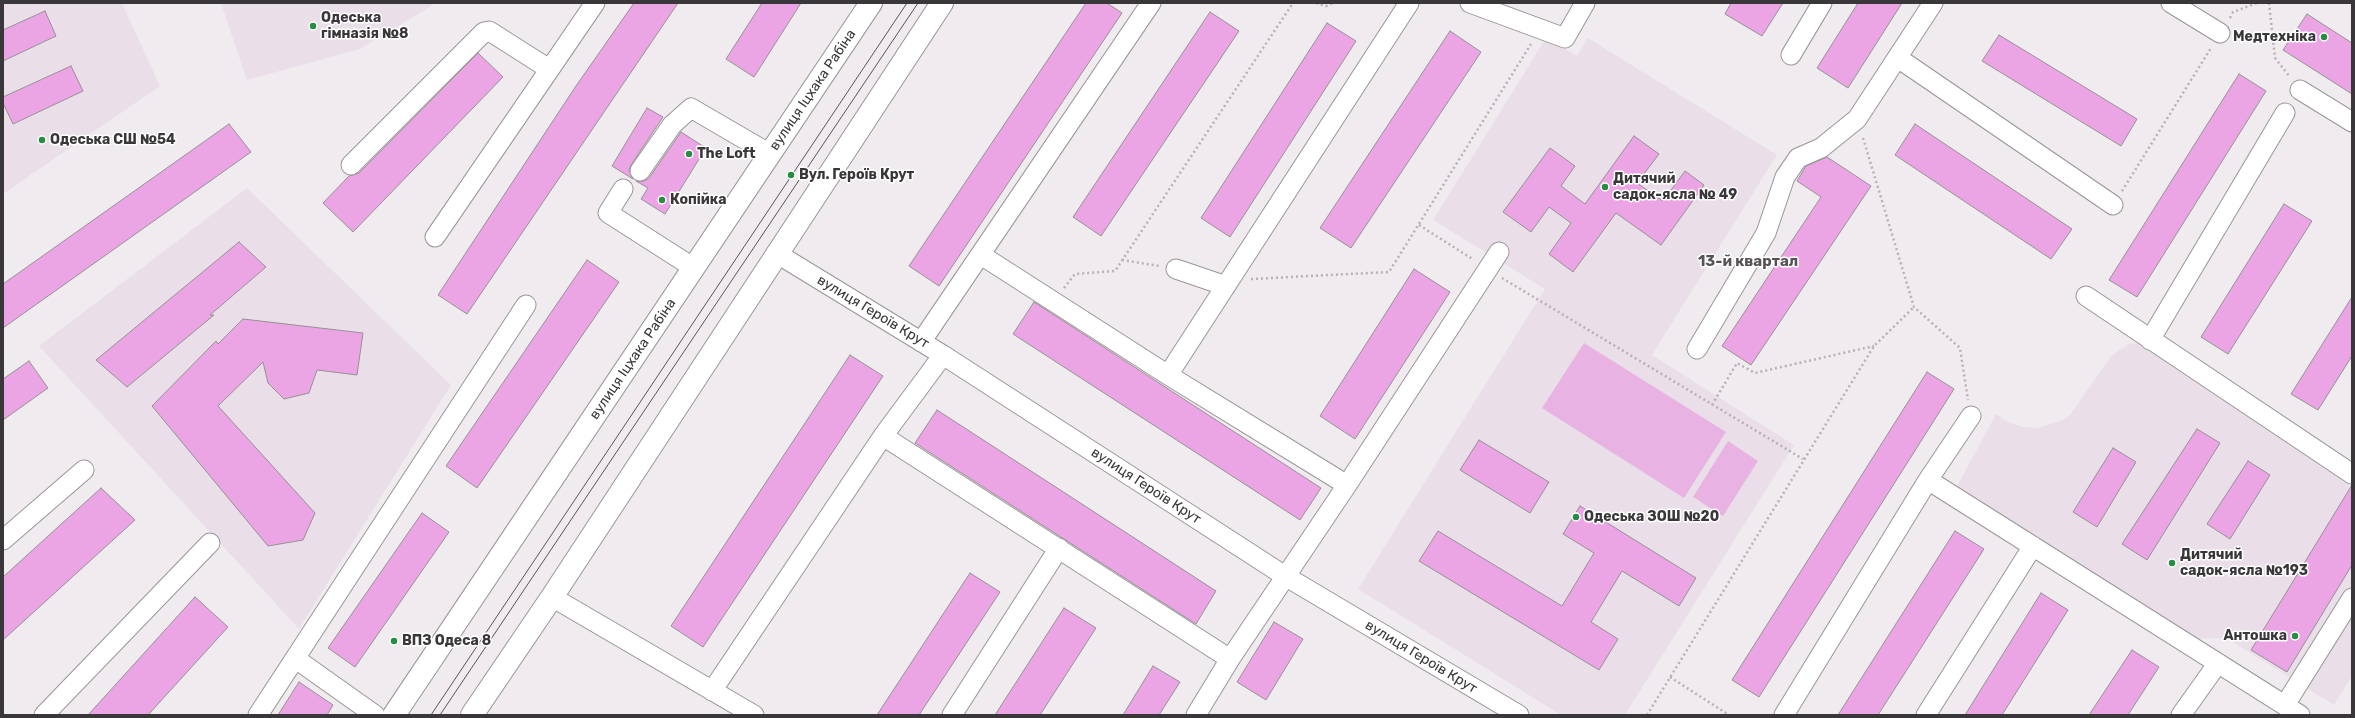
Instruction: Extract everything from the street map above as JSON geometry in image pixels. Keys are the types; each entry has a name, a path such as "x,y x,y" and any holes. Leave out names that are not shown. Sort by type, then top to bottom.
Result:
{"main road":[{"name":"вулиця Іцхака Рабіна","path":"394,715 871,3"},
{"path":"472,715 552,597 776,253 942,3"}],"street":[{"path":"435,237 595,3"},
{"path":"921,342 1151,3"},
{"path":"1168,375 1409,3"},
{"path":"1470,3 1565,38 1585,3"},
{"path":"1791,55 1822,3"},
{"path":"1697,349 1766,233 1785,177 1789,171 1798,158 1821,148 1857,119 1933,3"},
{"path":"2171,3 2220,33"},
{"path":"350,165 484,32 489,31 549,69"},
{"path":"1898,58 2113,206"},
{"path":"2300,90 2352,122"},
{"path":"640,171 672,125 691,108 770,154"},
{"path":"2150,340 2285,113"},
{"path":"623,189 608,213 694,268"},
{"path":"1200,713 1230,659 1347,485 1499,252"},
{"name":"вулиця Героїв Крут","path":"776,253 943,355 1285,576 1519,715"},
{"path":"981,255 1168,375 1347,485"},
{"path":"1176,269 1228,283"},
{"path":"2086,296 2150,340 2350,468"},
{"path":"258,715 526,305"},
{"path":"712,690 883,436 943,355"},
{"path":"1784,715 1928,480 1971,416"},
{"path":"883,436 1230,659"},
{"path":"3,540 84,470"},
{"path":"1928,480 2292,710 2352,598"},
{"path":"44,715 210,542"},
{"path":"1926,715 2033,546"},
{"path":"952,715 1058,548"},
{"path":"552,597 754,715"},
{"path":"296,659 375,715"},
{"path":"2181,715 2218,663"}],"path":[{"path":"1054,302 1074,274 1115,271 1293,3"},
{"path":"1316,3 1326,6 1333,3"},
{"path":"2113,206 2233,12 2257,3"},
{"path":"2269,3 2275,58 2300,90"},
{"path":"1228,283 1389,272 1541,28"},
{"path":"1857,119 1914,307 1960,348 1971,416"},
{"path":"1419,225 1488,269 1803,459"},
{"path":"1122,260 1176,269"},
{"path":"1647,715 1803,459 1874,346 1914,307"},
{"path":"1712,405 1737,363 1755,373 1874,346"},
{"path":"1670,677 1729,715"}],"shaded area":[{"name":"Одеська СШ №54","path":"3,3 122,3 160,86 3,194"},
{"name":"Одеська гімназія №8","path":"221,3 436,3 360,49 247,80"},
{"name":"Одеська ЗОШ №20","path":"1546,38 1577,56 1588,38 1777,155 1652,355 1794,445 1625,715 1561,715 1358,589 1545,289 1433,220"},
{"path":"247,188 451,385 299,629 39,346"},
{"path":"1584,343 1726,432 1684,498 1542,408"},
{"name":"Дитячий садок-ясла №193","path":"2138,343 2147,345 2318,457 2331,472 2352,486 2352,676 2334,705 2226,638 2191,639 1956,488 1996,414 2008,422 2023,427 2038,428 2063,420 2070,415 2111,356 2129,344"},
{"path":"1728,441 1758,461 1723,516 1693,497"}],"building":[{"path":"634,3 678,3 467,314 438,295 576,86"},
{"path":"762,3 801,3 754,77 726,59"},
{"path":"1086,3 1107,3 1122,13 939,286 909,266"},
{"path":"1731,3 1783,3 1762,36 1725,14"},
{"path":"1858,3 1902,3 1848,88 1817,68"},
{"path":"45,11 56,36 3,61 3,30"},
{"path":"1210,12 1239,31 1101,236 1073,217"},
{"path":"2307,14 2352,43 2352,94 2283,50"},
{"path":"1327,23 1356,41 1230,237 1201,218"},
{"path":"1450,31 1481,52 1351,248 1320,228"},
{"path":"1999,35 2137,119 2121,146 1982,61"},
{"path":"478,53 503,77 353,232 323,203 349,176 359,173"},
{"path":"71,66 83,91 13,124 3,103 3,97"},
{"path":"2239,74 2266,91 2137,297 2109,280"},
{"path":"647,108 663,117 631,165 629,170 633,179 612,166"},
{"path":"229,124 251,152 3,328 3,284"},
{"path":"1915,124 2072,229 2051,259 1895,155"},
{"path":"681,132 706,148 665,214 641,199 648,188 636,181 644,181 649,178"},
{"path":"1634,136 1659,154 1637,183 1663,201 1685,171 1704,185 1661,245 1616,213 1573,272 1549,254 1571,223 1549,207 1531,232 1503,212 1550,148 1575,166 1561,186 1585,204"},
{"path":"1827,157 1871,186 1751,365 1722,346 1821,197 1797,181 1806,166"},
{"path":"2284,204 2312,221 2228,354 2201,337"},
{"path":"239,242 266,267 210,315 214,315 127,387 96,360"},
{"path":"587,260 619,282 477,488 446,466"},
{"path":"1414,269 1450,292 1355,439 1320,416"},
{"path":"2352,297 2352,356 2318,410 2291,394"},
{"path":"1034,302 1321,488 1300,520 1013,334"},
{"path":"243,319 363,333 357,375 317,370 309,393 284,399 268,383 263,362 218,406 315,513 303,540 268,546 152,406 216,341 218,344"},
{"path":"850,355 883,376 703,647 671,626"},
{"path":"29,361 48,388 3,420 3,379"},
{"path":"1927,372 1954,389 1759,697 1732,680"},
{"path":"937,410 1216,591 1196,624 915,443"},
{"path":"2197,429 2220,443 2147,560 2122,544"},
{"path":"1479,440 1549,482 1530,513 1460,470"},
{"path":"2113,448 2136,462 2097,527 2073,512"},
{"path":"2248,461 2270,475 2230,539 2207,524"},
{"path":"2352,485 2352,565 2287,672 2251,650"},
{"path":"101,488 135,520 3,640 3,577"},
{"path":"1580,506 1696,578 1679,606 1622,571 1591,622 1618,639 1599,670 1419,561 1438,531 1562,606 1594,553 1563,534"},
{"path":"422,513 449,532 355,667 328,648"},
{"path":"1955,531 1984,549 1878,715 1838,715"},
{"path":"970,573 1000,592 919,715 877,715"},
{"path":"2041,593 2068,610 2002,715 1965,715"},
{"path":"195,597 228,627 148,715 88,715"},
{"path":"1064,608 1096,628 1040,715 995,715"},
{"path":"1274,622 1303,639 1266,700 1237,682"},
{"path":"2132,650 2159,667 2128,715 2089,715"},
{"path":"1153,666 1180,682 1159,715 1123,715"},
{"path":"299,682 333,705 327,715 278,715"}],"tram line":[{"path":"431,715 907,3"},
{"path":"440,715 918,3"}],"place":[{"name":"Одеська гімназія №8","path":"313,26"},
{"name":"Медтехніка","path":"2324,37"},
{"name":"Одеська СШ №54","path":"42,140"},
{"name":"The Loft","path":"689,154"},
{"name":"Вул. Героїв Крут","path":"791,175"},
{"name":"Дитячий садок-ясла № 49","path":"1605,187"},
{"name":"Копійка","path":"662,200"},
{"name":"Одеська ЗОШ №20","path":"1576,517"},
{"name":"Дитячий садок-ясла №193","path":"2172,563"},
{"name":"Антошка","path":"2295,636"},
{"name":"ВПЗ Одеса 8","path":"394,641"}],"district":[{"name":"13-й квартал","path":"1748,262"}]}
